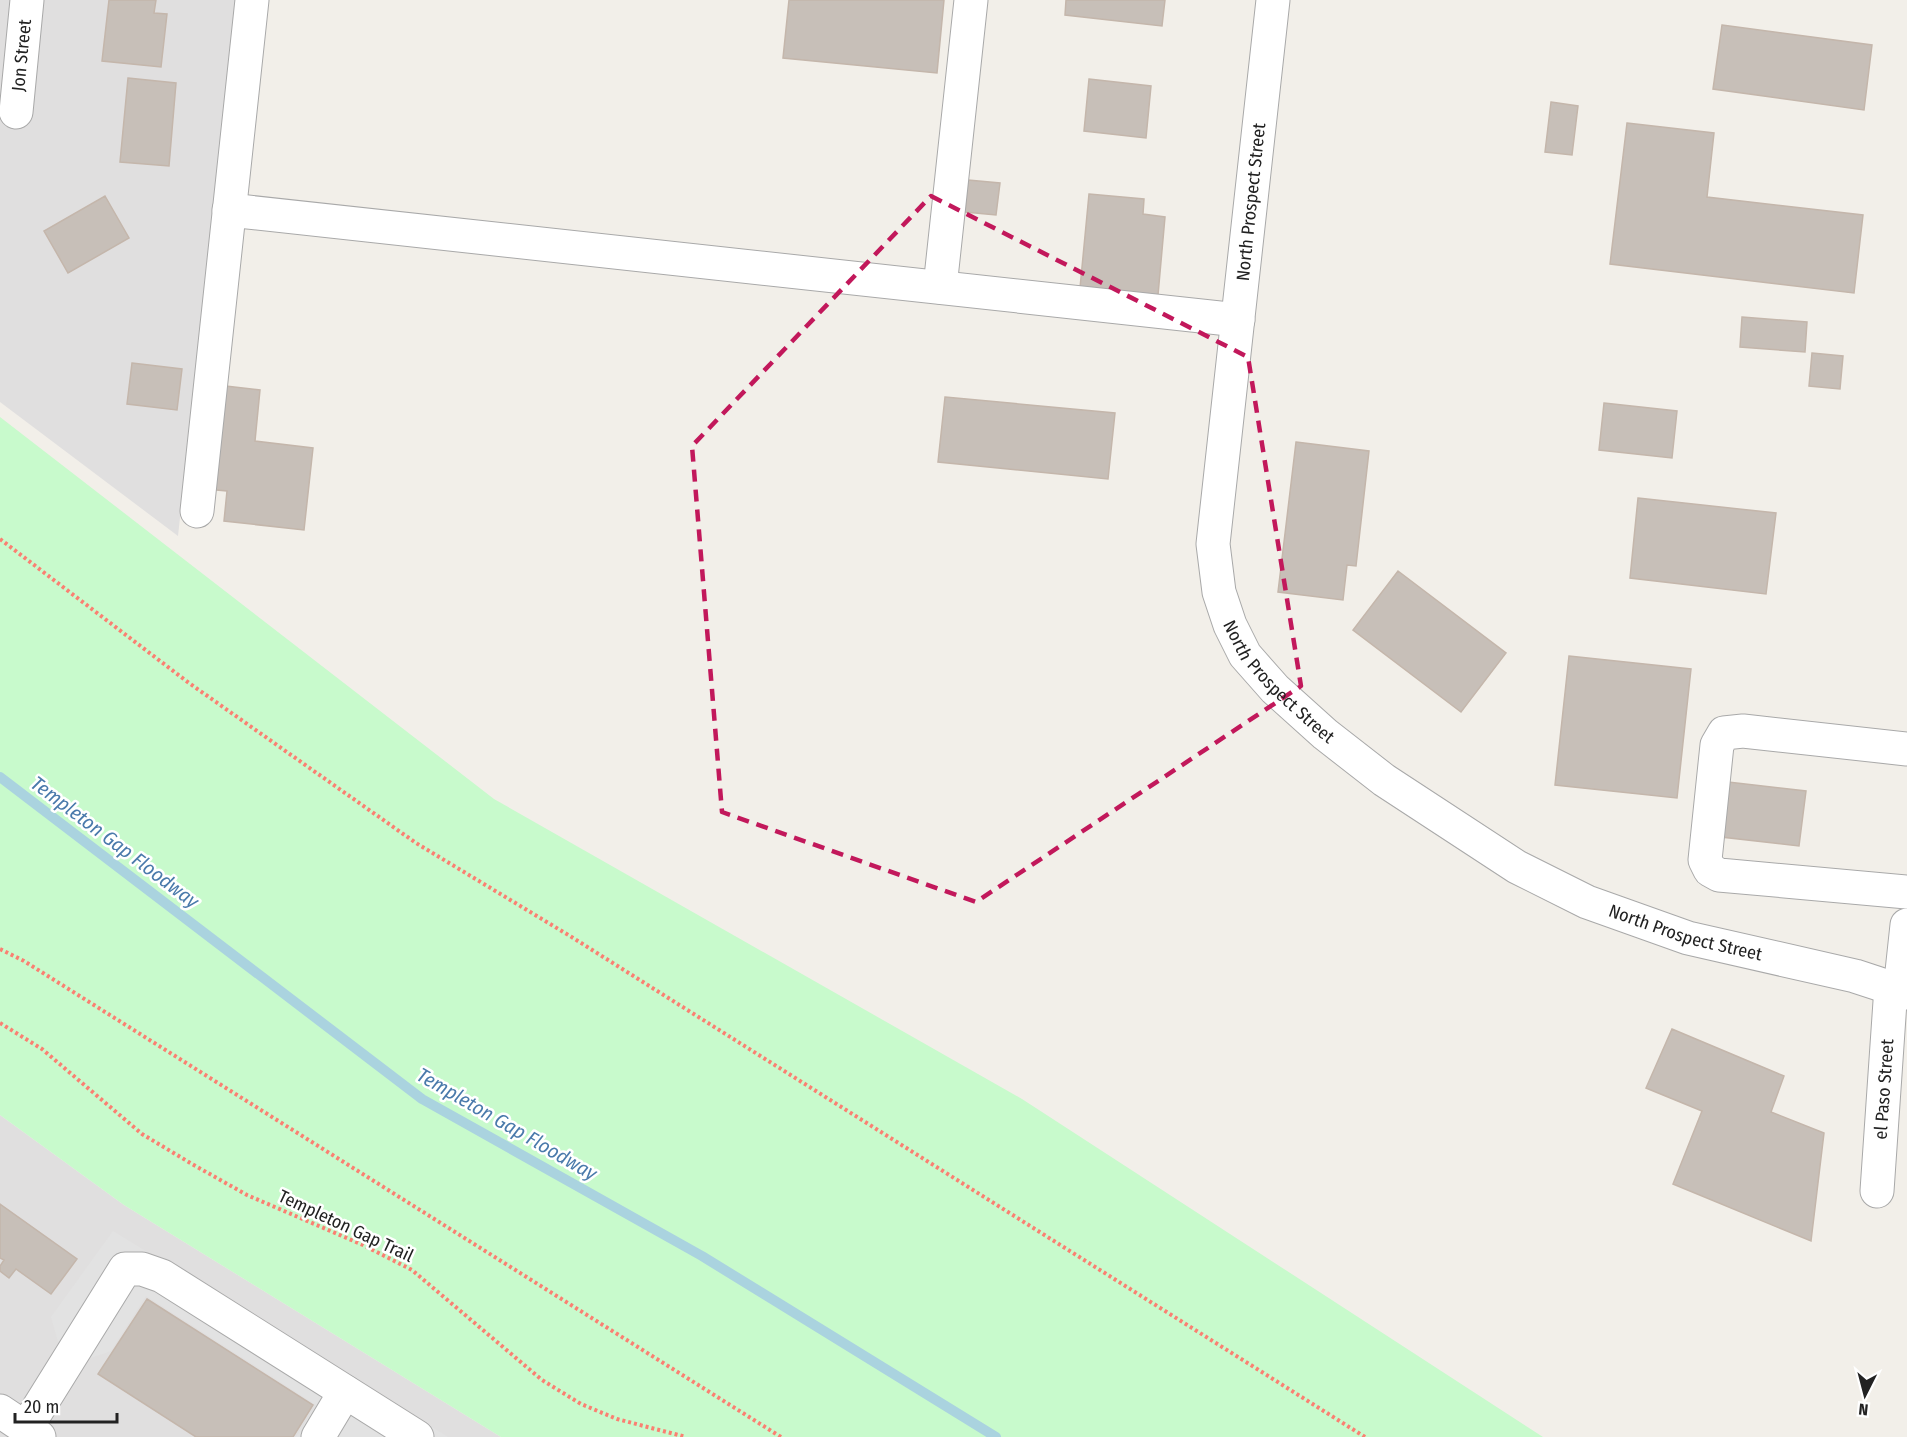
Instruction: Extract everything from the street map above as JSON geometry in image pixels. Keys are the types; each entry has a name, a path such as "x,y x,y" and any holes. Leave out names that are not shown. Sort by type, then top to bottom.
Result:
{"street":[{"name":"Jon Street","path":"16,112 27,0"},
{"path":"197,511 252,0"},
{"path":"940,287 971,0"},
{"name":"North Prospect Street","path":"1273,0 1213,544 1219,592 1230,625 1245,655 1275,689 1326,734 1384,780 1517,867 1587,902 1688,938 1855,976 1899,990"},
{"path":"229,210 1238,320"},
{"path":"1907,749 1743,731 1724,733 1717,745 1705,860 1710,870 1719,875 1907,892"},
{"name":"el Paso Street","path":"1877,1191 1907,925"},
{"path":"22,1426 125,1269 142,1269 162,1276 417,1437"},
{"path":"318,1437 345,1392"}],"path":[{"path":"0,539 189,683 416,843 570,936 1365,1437"},
{"path":"0,949 34,967 781,1437"},
{"name":"Templeton Gap Trail","path":"0,1023 42,1050 142,1134 182,1158 246,1195 363,1245 412,1270 542,1380 581,1404 617,1419 686,1437"}],"highlighted area":[{"path":"931,196 1248,357 1301,686 976,902 722,812 692,446"}],"shaded area":[{"path":"0,0 237,0 178,536 0,402"},
{"path":"0,1115 124,1205 501,1437 0,1437"},
{"path":"113,1231 448,1437 296,1437 316,1405 146,1296 111,1351 85,1360 59,1345 51,1317"}],"green space":[{"path":"0,417 494,799 1022,1099 1543,1437 501,1437 124,1205 0,1115"}],"building":[{"path":"109,0 156,0 154,13 167,14 161,67 102,61"},
{"path":"789,0 944,0 937,73 783,58"},
{"path":"1066,0 1165,0 1162,26 1065,15"},
{"path":"1722,25 1872,45 1864,110 1713,89"},
{"path":"128,78 176,83 169,166 120,162"},
{"path":"1089,79 1151,86 1146,138 1084,131"},
{"path":"1551,102 1578,106 1572,155 1545,152"},
{"path":"1627,123 1714,133 1707,197 1863,215 1854,293 1610,264"},
{"path":"968,180 1000,183 996,215 965,212"},
{"path":"1089,194 1144,199 1143,214 1165,217 1158,295 1080,288"},
{"path":"105,196 129,238 68,273 44,231"},
{"path":"1742,317 1807,322 1805,352 1740,347"},
{"path":"1812,353 1843,356 1840,389 1809,386"},
{"path":"132,363 182,369 177,410 127,404"},
{"path":"217,385 260,390 255,441 313,448 304,530 224,521 227,491 206,489"},
{"path":"945,397 1115,413 1108,479 938,462"},
{"path":"1604,403 1677,411 1672,458 1599,450"},
{"path":"1296,442 1369,451 1356,566 1347,565 1343,600 1278,592"},
{"path":"1638,498 1776,513 1766,594 1630,578"},
{"path":"1398,571 1506,653 1461,712 1353,630"},
{"path":"1569,656 1691,669 1677,798 1555,785"},
{"path":"1728,782 1806,791 1799,846 1721,837"},
{"path":"1672,1029 1784,1076 1771,1112 1824,1133 1811,1241 1673,1184 1702,1111 1646,1088"},
{"path":"0,1204 77,1259 51,1294 16,1269 9,1278 0,1271 4,1260 0,1258"},
{"path":"147,1299 313,1405 293,1437 196,1437 98,1374"}],"waterway":[{"name":"Templeton Gap Floodway","path":"0,777 422,1099 702,1256 996,1437"}]}
